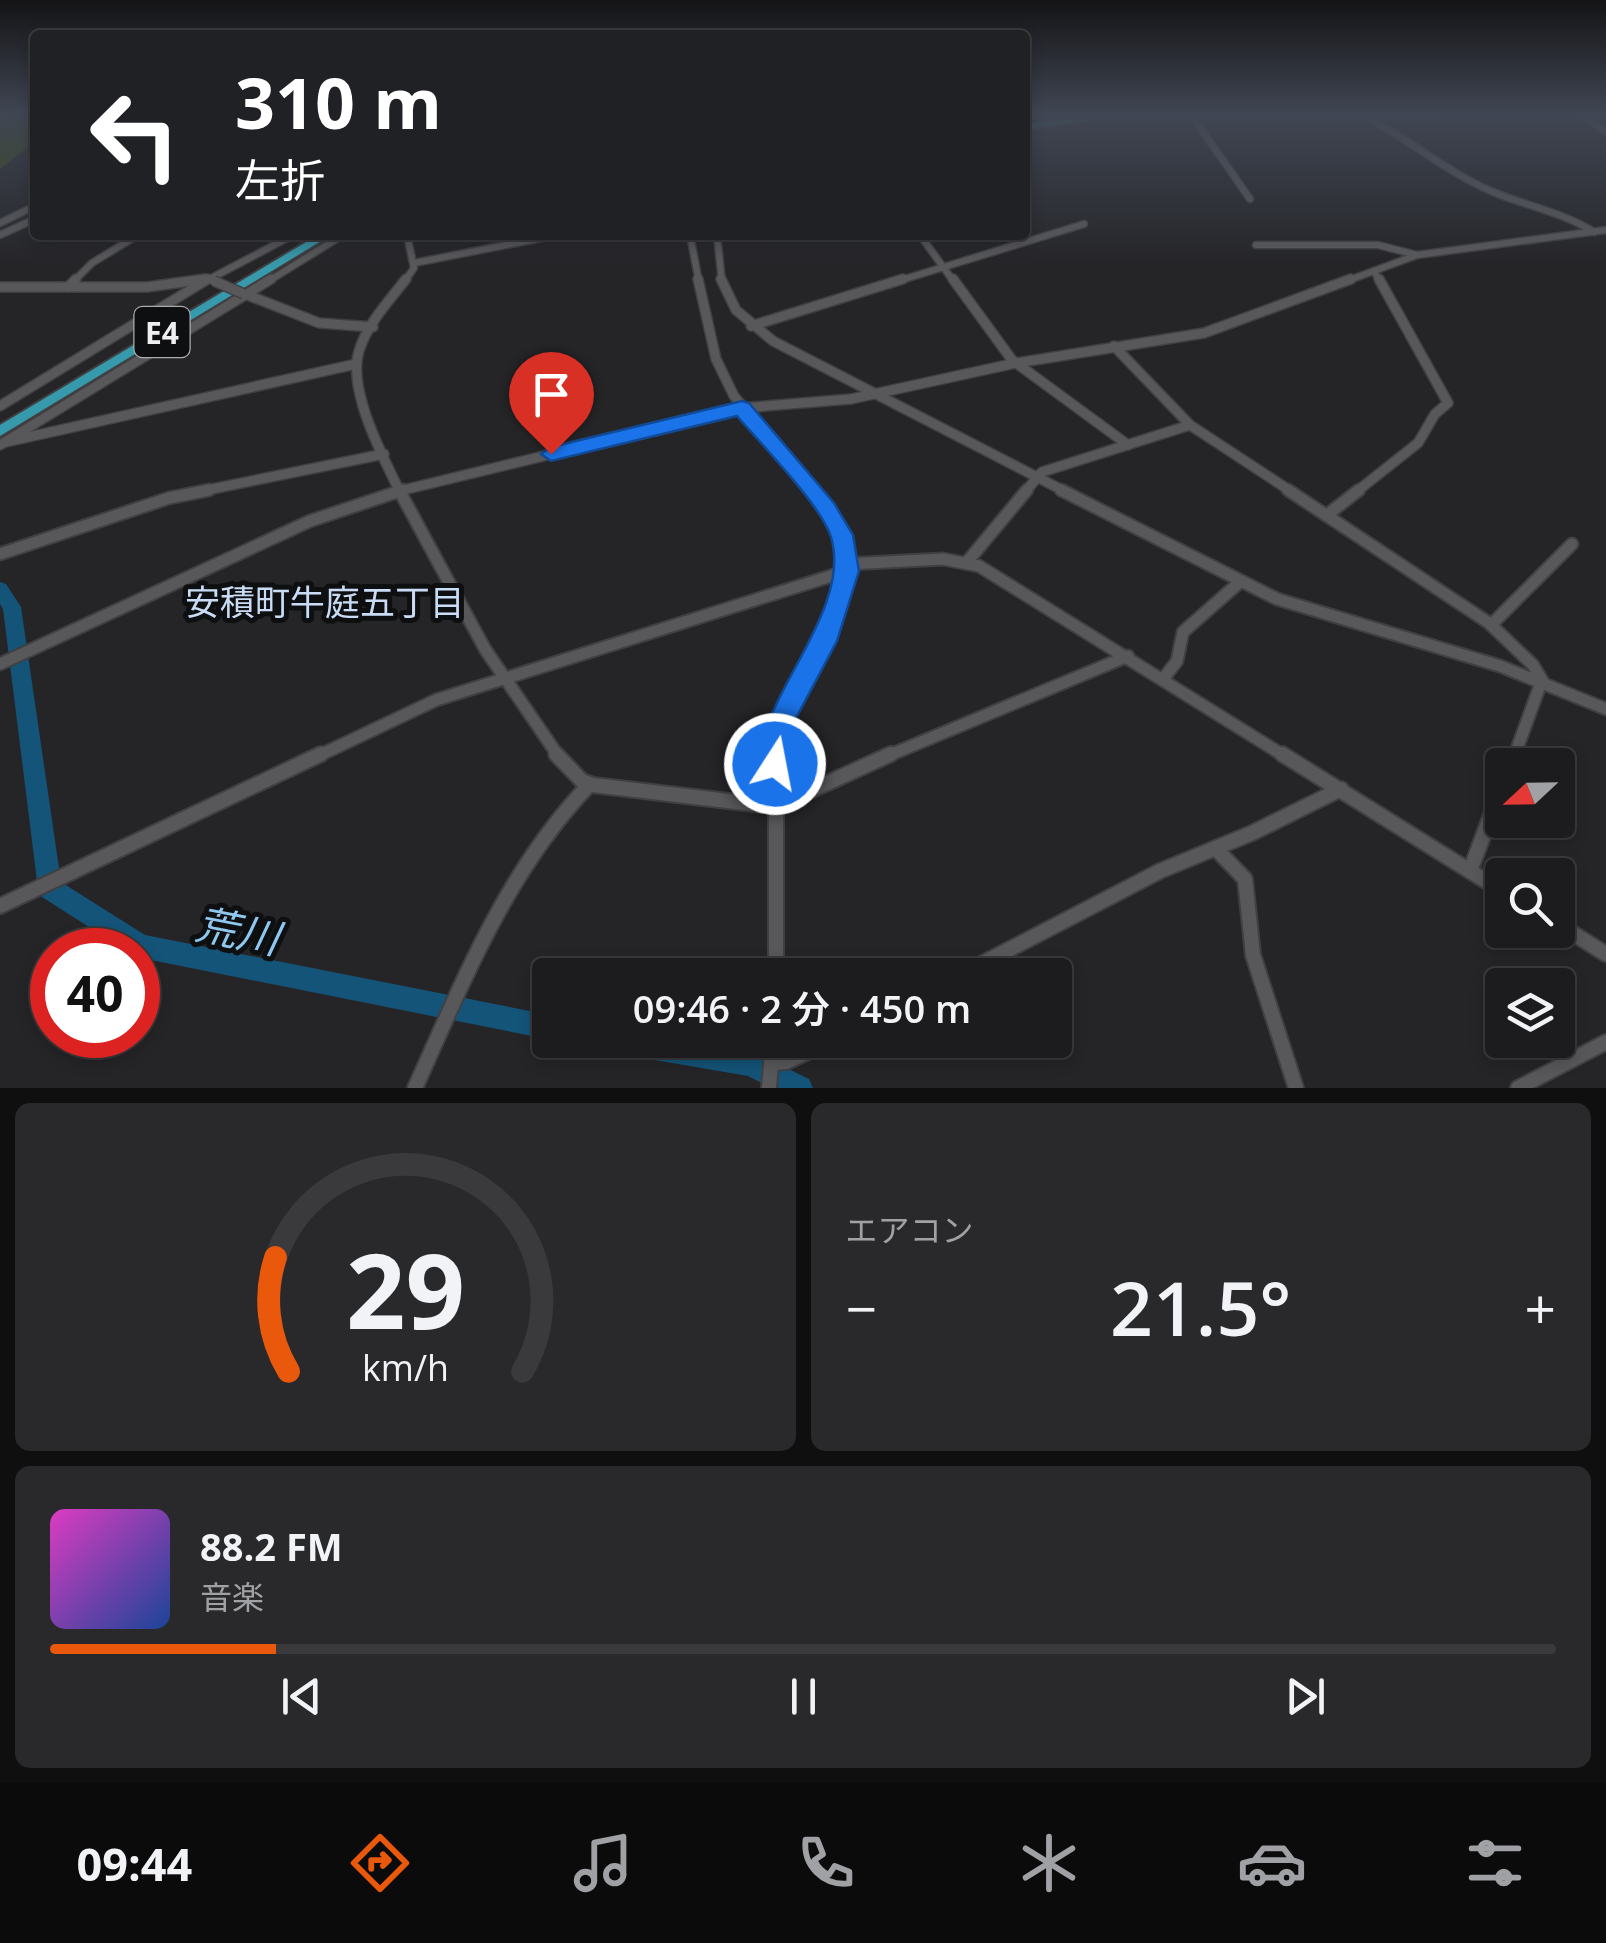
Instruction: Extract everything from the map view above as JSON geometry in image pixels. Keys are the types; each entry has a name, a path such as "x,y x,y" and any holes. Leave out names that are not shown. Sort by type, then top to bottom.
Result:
{"highway":[{"name":"E4","path":"0,420 303,240"},
{"name":"E4","path":"2,439 318,240"}],"street":[{"path":"1225,164 1250,199"},
{"path":"1440,164 1494,192 1574,219 1594,232"},
{"path":"0,223 30,208"},
{"path":"0,235 30,221"},
{"path":"751,326 1084,224"},
{"path":"0,664 310,522 402,490 742,408 876,394 1016,363 1230,326 1417,255 1606,230"},
{"path":"68,287 92,262 129,240"},
{"path":"0,406 284,240"},
{"path":"2,439 335,240"},
{"path":"407,240 414,264"},
{"path":"532,240 414,264 373,327 356,364 359,390 384,454 418,528 500,678 559,758 588,785 776,804 1128,656"},
{"path":"691,240 719,367 742,408 832,518 842,535 847,568 825,641 778,732 776,958"},
{"path":"718,240 725,291 751,326 876,394 1283,602 1500,666 1606,709"},
{"path":"923,240 1016,363 1128,445"},
{"path":"1256,246 1378,245 1417,255"},
{"path":"1326,515 1418,442 1435,414 1448,404 1374,271"},
{"path":"0,287 147,286 197,278 319,323 373,327"},
{"path":"0,296 14,288"},
{"path":"1114,346 1190,425 1491,625 1537,670 1541,682 1516,748"},
{"path":"2,439 356,364"},
{"path":"967,562 1037,476 1062,464 1190,425"},
{"path":"0,554 184,494 384,454"},
{"path":"1491,625 1572,544"},
{"path":"0,906 436,700 847,568 936,559 967,562 1128,656 1485,880"},
{"path":"1164,679 1178,661 1183,632 1241,581"},
{"path":"415,1088 487,928 560,815 588,785"},
{"path":"991,958 1069,916 1341,789"},
{"path":"1470,871 1485,831"},
{"path":"1216,849 1244,878 1253,955 1296,1088"},
{"path":"1575,935 1606,954"},
{"path":"1518,1088 1606,1042"},
{"path":"769,1088 771,1058"},
{"path":"771,1063 795,1058"}],"waterway":[{"name":"荒川","path":"0,589 12,607 50,889 141,946 532,1024"},
{"name":"荒川","path":"720,1058 750,1063 800,1088"}],"district":[{"name":"安積町牛庭五丁目","path":"325,601"}],"route":[{"path":"551,454 742,408 826,508 842,535 847,571 825,641 782,718 775,764"}]}
